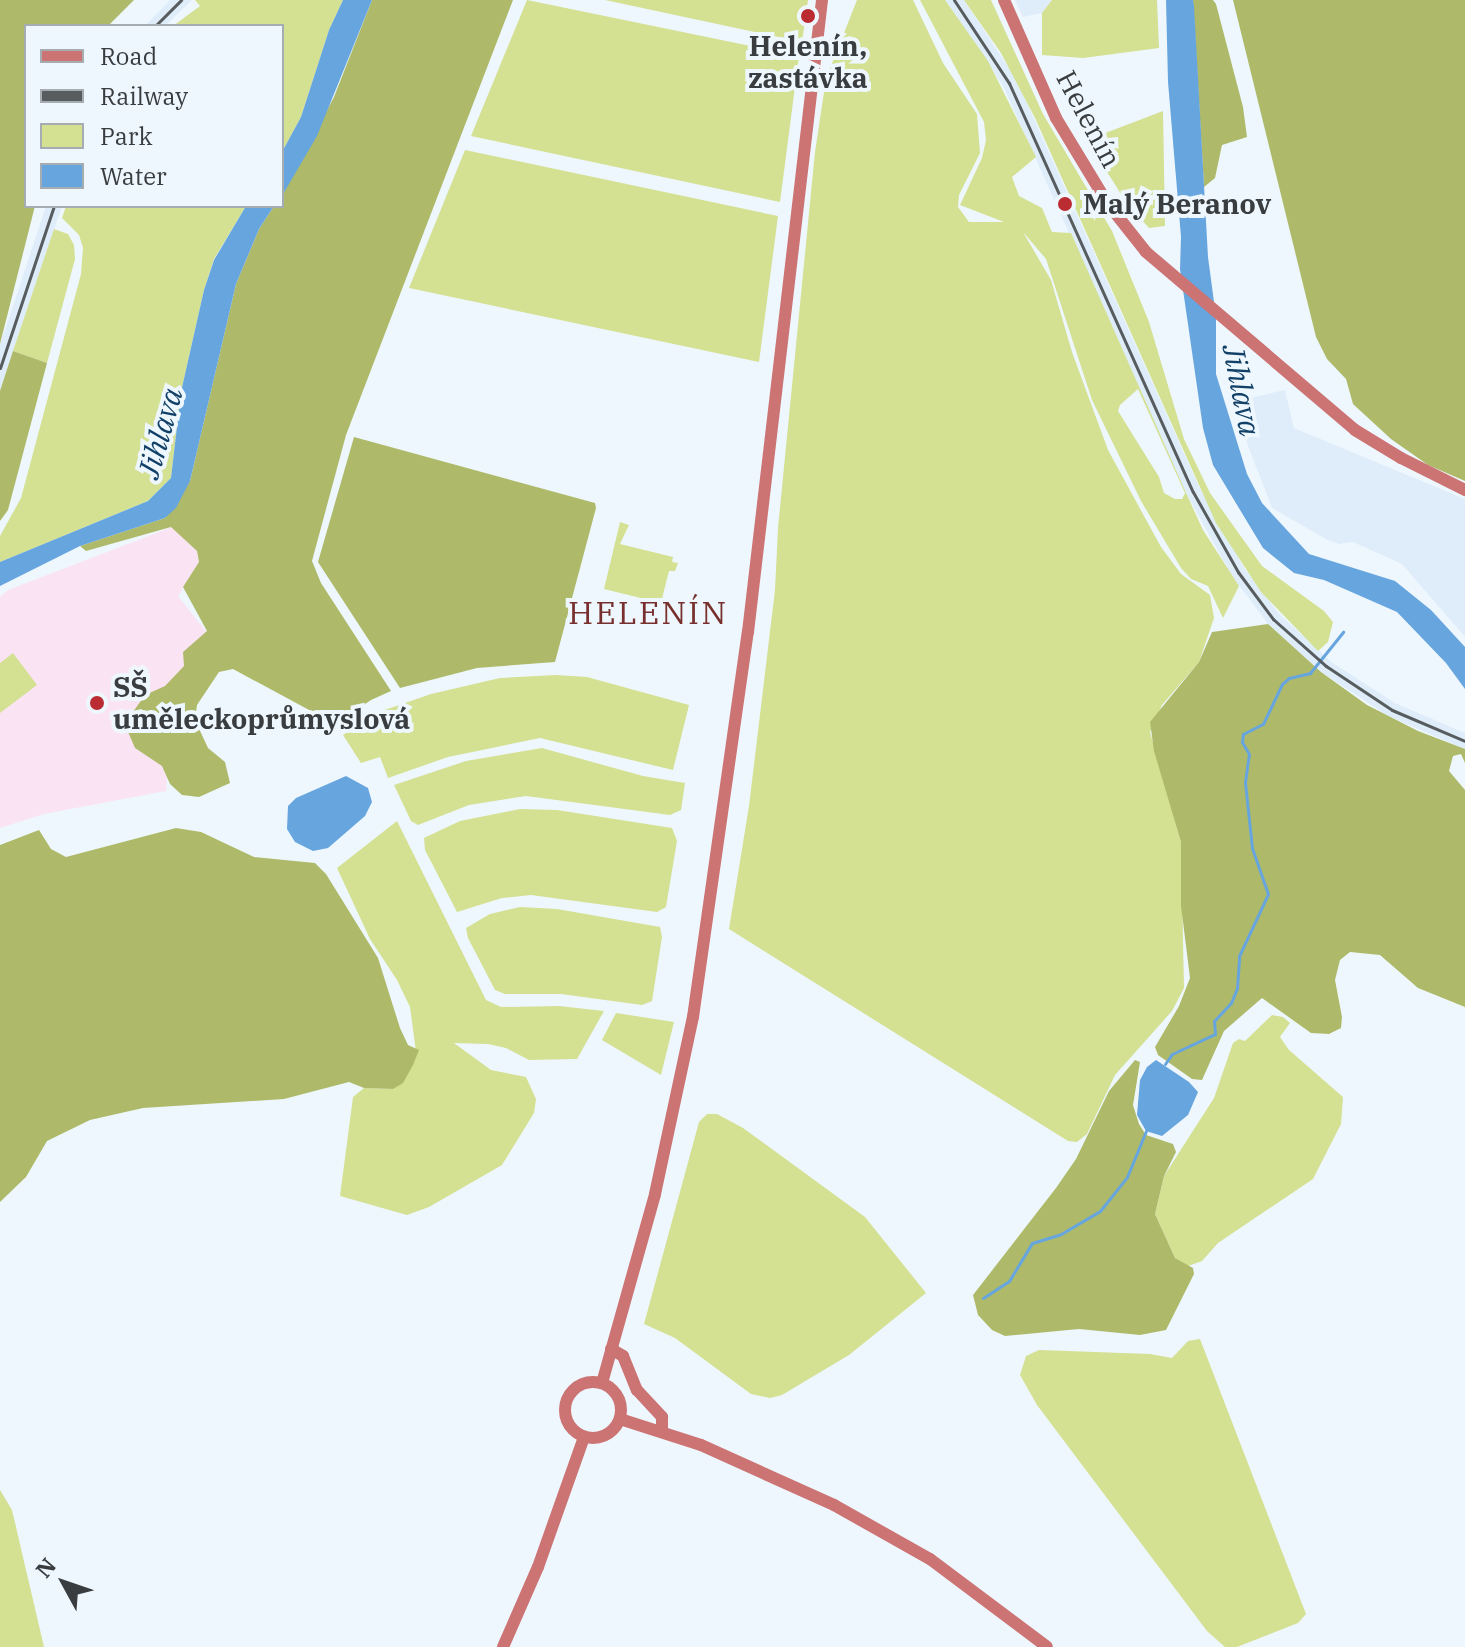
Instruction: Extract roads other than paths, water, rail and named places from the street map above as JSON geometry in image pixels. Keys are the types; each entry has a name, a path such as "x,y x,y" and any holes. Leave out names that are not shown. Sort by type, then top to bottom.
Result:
{"main road":[{"path":"602,1383 655,1194 681,1086 693,1017 748,632 822,0"},
{"name":"Helenín","path":"1004,0 1056,118 1108,204 1146,252 1355,430 1401,458 1465,490"},
{"path":"611,1349 623,1356 637,1390 662,1417 662,1431"},
{"path":"602,1383 620,1401 620,1419 605,1435 584,1437 571,1427 565,1405 579,1385 602,1383"},
{"path":"620,1419 662,1431 766,1473 878,1529 930,1559 1047,1647"},
{"path":"503,1647 538,1567 584,1437"}],"water":[{"path":"343,0 372,0 317,136 284,193 284,148 301,117 329,30"},
{"path":"1166,0 1193,0 1208,257 1216,317 1216,374 1247,474 1262,503 1309,554 1395,581 1431,610 1465,647 1465,689 1446,663 1397,612 1324,580 1294,573 1263,548 1213,465 1203,428 1180,269 1181,237 1168,82"},
{"path":"245,208 273,208 259,229 236,284 190,481 176,508 165,518 80,546 0,586 0,562 148,501 171,478 181,392 204,290 214,260"},
{"path":"346,776 368,788 372,802 365,816 328,848 313,851 295,842 287,829 288,806 296,798"},
{"path":"1156,1060 1189,1082 1198,1092 1188,1115 1162,1136 1146,1131 1137,1115 1140,1080 1147,1067"}],"waterway":[{"path":"1165,1064 1172,1054 1215,1034 1214,1021 1231,1003 1237,988 1239,956 1268,894 1252,848 1245,782 1249,754 1242,742 1243,734 1263,724 1282,684 1289,678 1310,673 1343,632"},
{"path":"983,1298 1009,1281 1032,1243 1061,1234 1100,1211 1127,1177 1146,1131"}],"railway":[{"path":"157,24 181,0"},
{"path":"954,0 1009,83 1193,492 1238,572 1273,619 1326,666 1392,710 1465,741"},
{"path":"0,368 53,208"}],"place":[{"name":"Helenín, zastávka","path":"808,16"},
{"name":"Malý Beranov","path":"1065,204"},
{"name":"SŠ uměleckoprůmyslová","path":"97,703"}],"district":[{"name":"HELENÍN","path":"648,612"}],"water label":[{"name":"Jihlava","path":"1242,390"},
{"name":"Jihlava","path":"160,433"}]}
